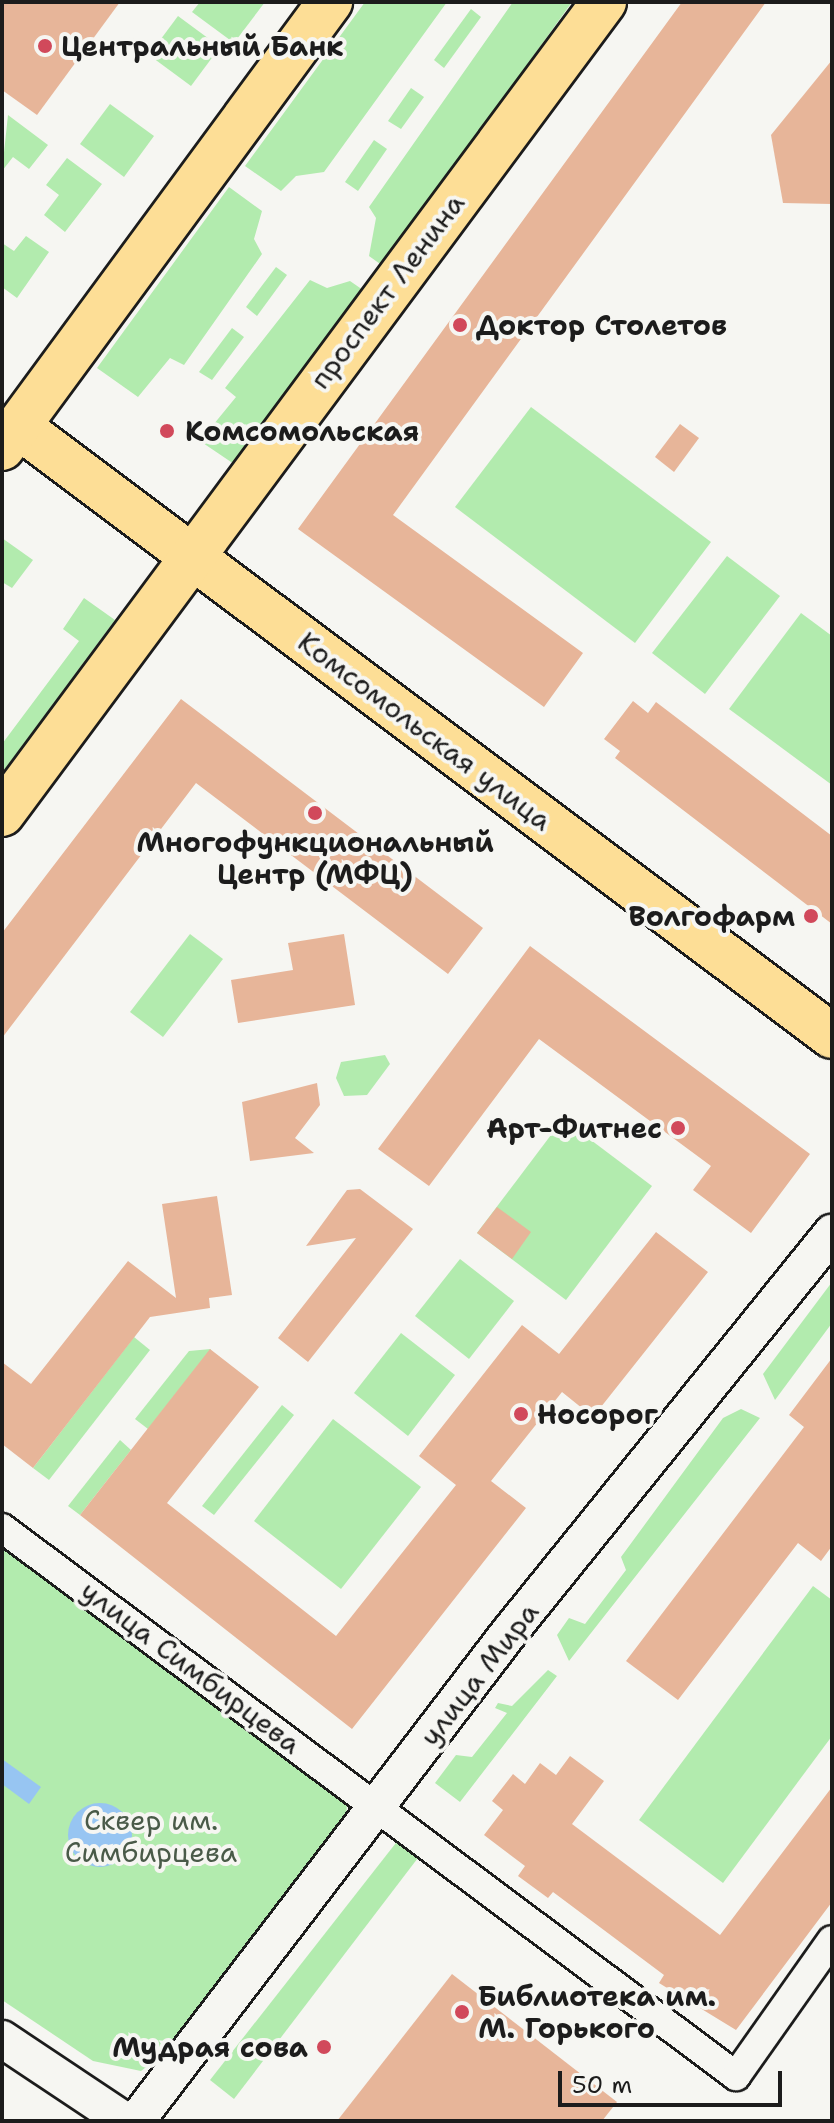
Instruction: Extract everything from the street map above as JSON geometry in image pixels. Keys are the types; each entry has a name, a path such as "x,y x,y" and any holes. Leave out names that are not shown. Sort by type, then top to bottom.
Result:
{"main road":[{"path":"10,437 330,2"},
{"name":"проспект Ленина","path":"2,814 191,554 604,2"},
{"name":"Комсомольская улица","path":"10,437 191,554 832,1036"}],"street":[{"name":"улица Мира","path":"136,2121 380,1805 832,1233"},
{"name":"улица Симбирцева","path":"2,1528 380,1805 736,2076 832,1940"},
{"path":"2,2039 125,2121"}],"green space":[{"path":"200,2 265,2 234,43 192,12"},
{"path":"365,2 447,2 324,172 296,176 281,191 245,166"},
{"path":"513,2 572,2 383,266 369,256 376,218 369,207"},
{"path":"471,9 481,17 444,68 434,60"},
{"path":"178,16 220,47 191,86 149,55"},
{"path":"411,88 424,97 401,129 388,121"},
{"path":"110,104 154,136 124,177 80,144"},
{"path":"8,115 48,145 29,169 13,157 2,171"},
{"path":"374,140 387,149 358,191 345,182"},
{"path":"67,158 102,184 65,232 44,215 59,195 46,185"},
{"path":"229,187 262,211 254,239 262,254 184,365 170,358 138,397 97,368"},
{"path":"26,236 49,252 17,298 2,287 2,243 14,251"},
{"path":"276,267 287,275 257,316 246,307"},
{"path":"310,280 327,288 350,281 363,290 234,464 200,441 236,397 225,388"},
{"path":"232,328 244,337 212,380 199,372"},
{"path":"531,407 711,542 635,643 455,507"},
{"path":"2,538 33,560 12,588 2,582"},
{"path":"727,556 780,596 705,694 652,653"},
{"path":"84,598 115,620 2,773 2,744 79,641 63,629"},
{"path":"801,613 832,636 832,785 729,709"},
{"path":"190,934 223,959 163,1037 130,1012"},
{"path":"385,1055 390,1064 367,1095 344,1096 336,1078 341,1062"},
{"path":"563,1119 652,1186 566,1300 477,1233"},
{"path":"460,1259 514,1301 469,1359 415,1316"},
{"path":"832,1282 832,1323 775,1400 763,1374"},
{"path":"401,1333 455,1375 408,1436 354,1393"},
{"path":"134,1337 150,1350 49,1480 33,1468"},
{"path":"211,1349 148,1429 135,1419 189,1351"},
{"path":"282,1405 294,1415 214,1515 202,1506"},
{"path":"741,1409 760,1418 569,1661 557,1635 569,1618 585,1624 626,1570 621,1557 723,1418"},
{"path":"333,1419 421,1487 341,1589 254,1521"},
{"path":"120,1440 131,1450 80,1515 68,1506"},
{"name":"Сквер им. Симбирцева","path":"2,1538 347,1802 346,1823 166,2052 141,2071 93,2061 2,2000"},
{"path":"813,1586 832,1600 832,1736 723,1883 639,1820"},
{"path":"548,1670 557,1676 460,1802 435,1783 456,1755 472,1757 507,1713 495,1708 498,1703 512,1706"},
{"path":"399,1839 424,1850 234,2099 210,2080"}],"water":[{"path":"2,1759 41,1787 29,1804 2,1784"},
{"path":"94,1803 106,1803 123,1812 130,1823 130,1847 123,1858 106,1867 94,1867 82,1862 73,1853 68,1841 68,1829 73,1817 82,1808"}],"building":[{"name":"Центральный Банк","path":"2,2 120,2 37,115 2,90"},
{"path":"682,2 766,2 393,515 583,653 544,707 298,529"},
{"path":"832,60 832,204 783,203 771,135"},
{"path":"680,424 699,438 674,472 655,457"},
{"path":"181,699 483,928 448,974 196,783 2,1038 2,933"},
{"path":"633,701 648,713 656,702 832,836 832,924 615,758 620,751 604,739"},
{"path":"344,934 355,1005 238,1023 231,980 293,970 288,943"},
{"path":"530,946 810,1154 751,1233 693,1190 711,1166 539,1039 429,1186 378,1149"},
{"path":"317,1083 320,1105 295,1138 314,1153 250,1161 242,1102"},
{"path":"360,1189 413,1229 308,1362 278,1338 356,1238 306,1246 347,1190"},
{"path":"217,1196 232,1295 209,1298 210,1308 150,1317 33,1468 2,1444 2,1362 31,1384 128,1261 176,1298 162,1204"},
{"path":"497,1207 531,1232 512,1259 477,1233"},
{"path":"656,1232 708,1272 593,1417 562,1392 491,1481 526,1508 352,1729 80,1515 210,1349 259,1387 167,1503 336,1636 456,1485 419,1456 522,1325 559,1354"},
{"path":"832,1358 832,1546 821,1561 798,1543 678,1700 626,1661 804,1427 789,1415"},
{"path":"570,1756 604,1781 572,1824 720,1935 832,1787 832,1902 736,2030 659,1983 664,1975 553,1892 548,1898 518,1876 525,1866 484,1835 503,1810 492,1801 513,1774 525,1784 540,1763 556,1775"},
{"name":"Библиотека им. М. Горького","path":"452,1974 617,2102 602,2121 337,2121"}],"place":[{"name":"Центральный Банк","path":"45,46"},
{"name":"Доктор Столетов","path":"460,325"},
{"name":"Комсомольская","path":"167,431"},
{"name":"Многофункциональный Центр (МФЦ)","path":"315,813"},
{"name":"Волгофарм","path":"811,916"},
{"name":"Арт-Фитнес","path":"678,1128"},
{"name":"Носорог","path":"521,1414"},
{"name":"Библиотека им. М. Горького","path":"462,2012"},
{"name":"Мудрая сова","path":"324,2047"}]}
